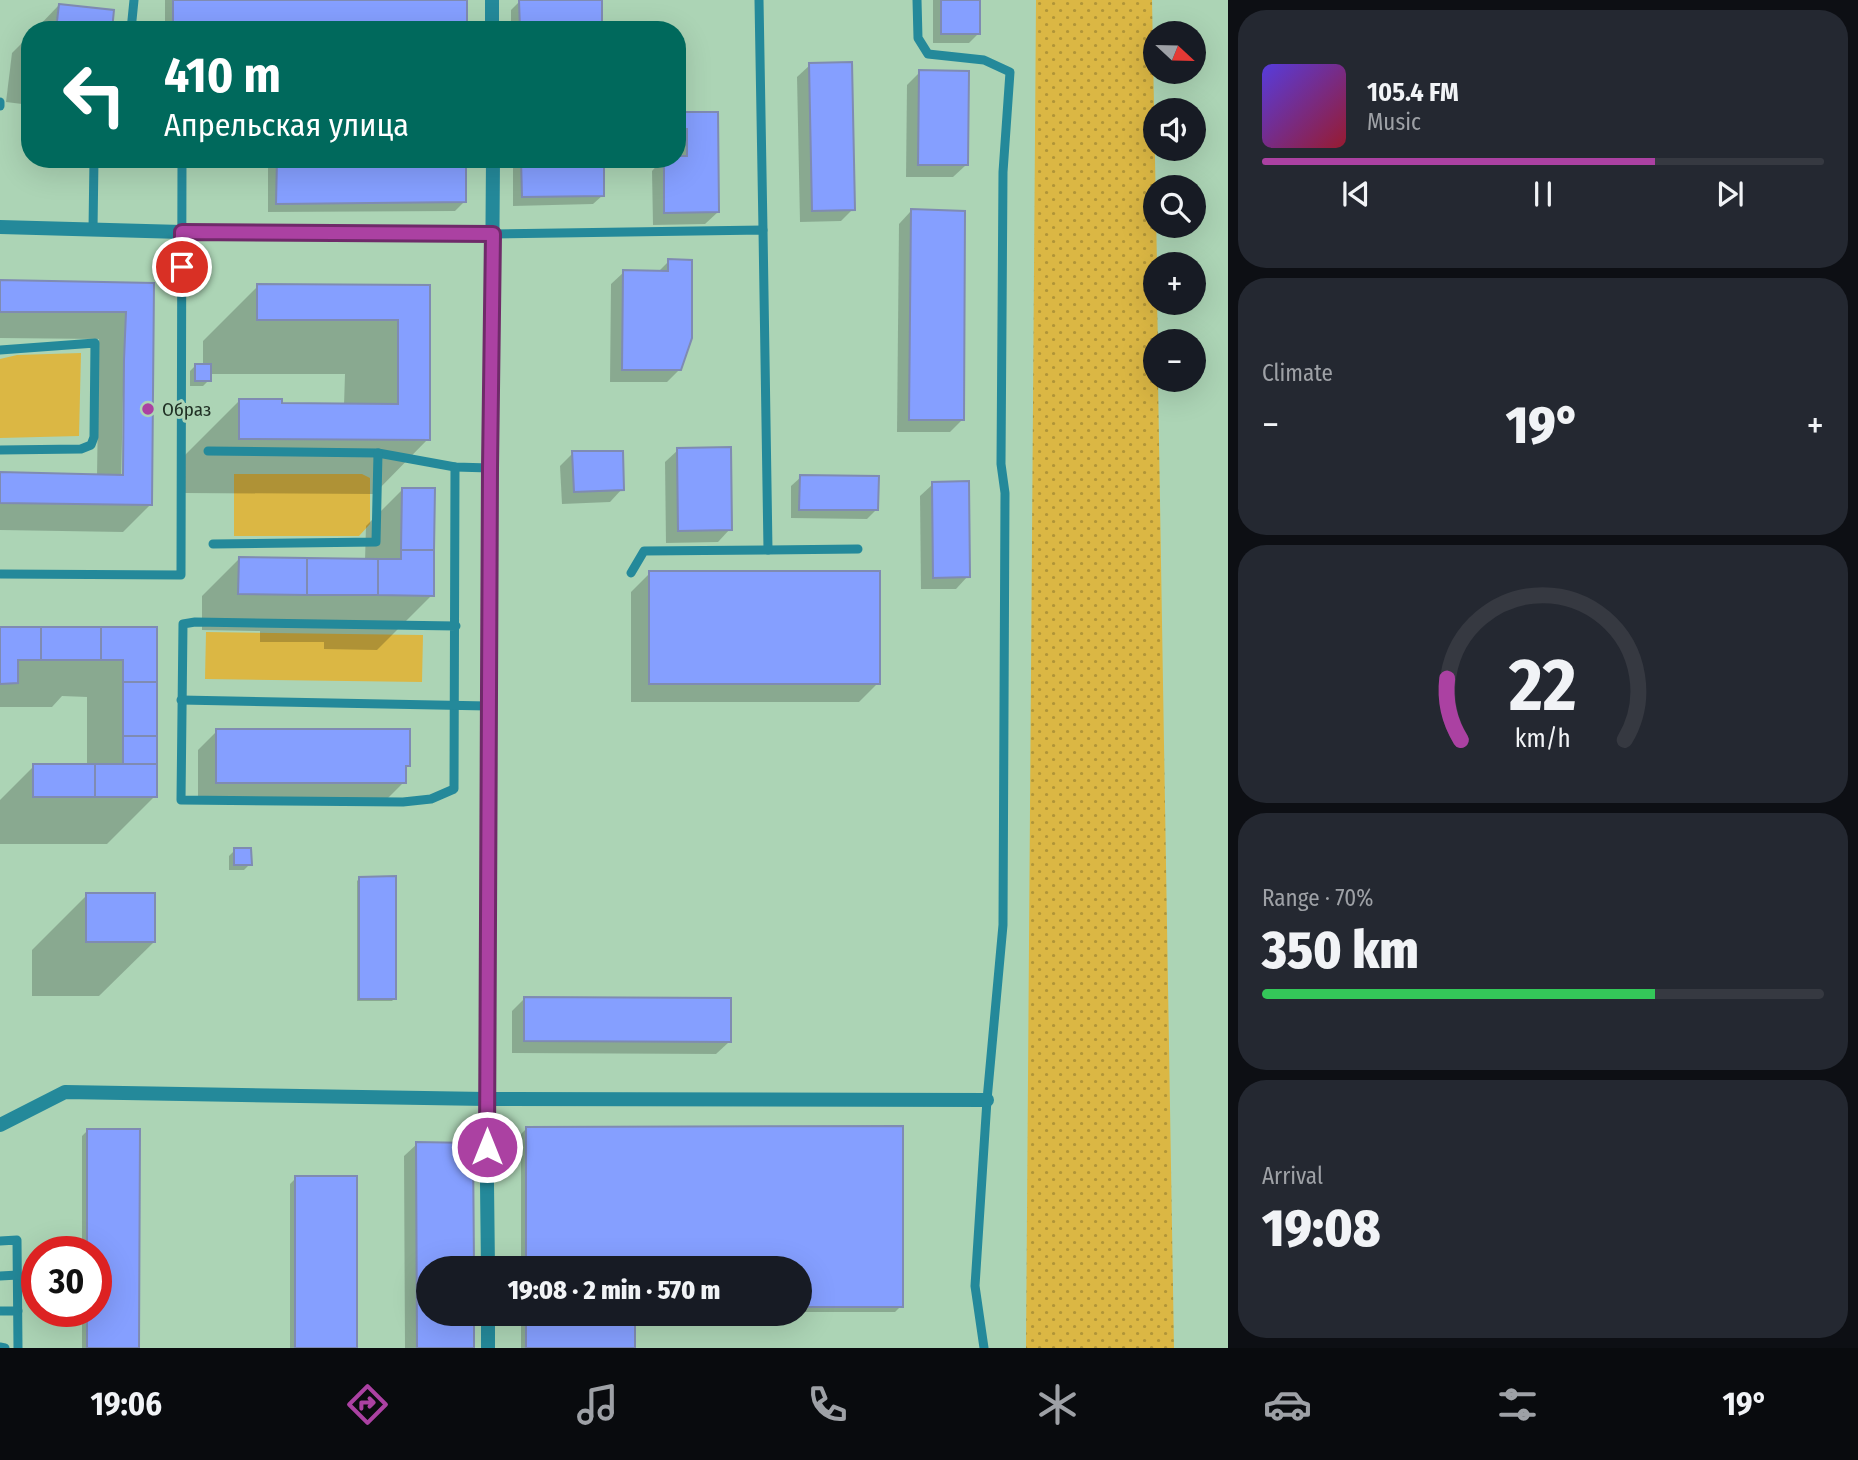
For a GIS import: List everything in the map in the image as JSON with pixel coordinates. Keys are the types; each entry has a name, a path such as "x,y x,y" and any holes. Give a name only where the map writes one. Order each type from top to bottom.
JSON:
{"street":[{"path":"492,0 492,21"},
{"path":"488,1256 486,1098 493,168"},
{"path":"0,227 182,232 493,234"},
{"path":"0,1125 65,1092 486,1098 988,1100"},
{"path":"488,1326 488,1348"}],"lane":[{"path":"132,21 134,0"},
{"path":"760,0 768,550"},
{"path":"917,0 918,38 928,54 984,60 1010,72 1003,172 1003,925 975,1286 984,1348"},
{"path":"93,229 94,168"},
{"path":"0,573 181,575 182,168"},
{"path":"493,234 763,230"},
{"path":"0,350 95,343 94,437 91,445 81,449 0,450"},
{"path":"208,452 378,453 455,467 490,468"},
{"path":"213,544 376,542 378,453"},
{"path":"455,467 456,626 454,789 431,799 404,802 181,800 183,624 456,626"},
{"path":"631,573 644,551 859,549"},
{"path":"181,700 488,706"},
{"path":"0,1241 17,1240 18,1348"},
{"path":"0,1276 18,1275"},
{"path":"0,1311 18,1311"},
{"path":"0,1347 5,1348"}],"shaded area":[{"path":"1036,0 1152,0 1152,21 1143,21 1143,84 1154,84 1154,98 1143,98 1143,161 1155,161 1155,175 1143,175 1143,238 1157,238 1157,252 1143,252 1143,315 1157,315 1158,329 1143,329 1143,392 1158,392 1174,1348 1026,1348"},
{"path":"81,353 79,436 0,438 0,359 17,355"},
{"path":"234,474 362,474 370,478 370,524 359,536 234,536"},
{"path":"206,632 423,635 422,682 205,679"}],"building":[{"path":"173,0 467,0 467,21 173,21"},
{"path":"519,0 602,0 602,21 520,21"},
{"path":"941,0 980,0 980,34 941,34"},
{"path":"59,4 114,10 113,21 57,21"},
{"path":"852,62 855,210 812,211 809,63"},
{"path":"919,70 969,71 968,165 918,165"},
{"path":"686,112 718,112 719,212 664,213 664,168 686,168"},
{"path":"277,168 466,168 466,202 276,204"},
{"path":"521,168 604,168 604,196 522,197"},
{"path":"911,209 965,211 964,420 909,420"},
{"path":"668,259 692,260 692,338 681,370 622,370 623,270 668,271"},
{"path":"0,280 154,283 152,505 0,503 0,472 123,475 126,312 0,312"},
{"path":"257,284 430,285 430,440 239,439 239,399 282,399 282,403 398,404 398,320 257,320"},
{"path":"195,364 211,364 211,381 195,381"},
{"path":"731,447 732,530 678,531 677,448"},
{"path":"572,451 623,451 624,490 574,492"},
{"path":"800,475 879,476 878,510 799,510"},
{"path":"969,481 970,577 933,578 932,482"},
{"path":"402,488 435,488 434,550 401,550"},
{"path":"401,550 434,550 434,596 378,595 378,559 401,559"},
{"path":"239,557 307,558 307,595 238,594"},
{"path":"307,558 378,559 378,595 307,595"},
{"path":"649,571 880,571 880,684 649,684"},
{"path":"0,627 41,627 41,660 18,660 18,683 0,684"},
{"path":"41,627 101,627 101,660 41,660"},
{"path":"101,627 157,627 157,682 123,682 123,660 101,660"},
{"path":"123,682 157,682 157,736 123,736"},
{"path":"216,729 410,729 410,766 406,766 406,783 216,783"},
{"path":"123,736 157,736 157,764 123,764"},
{"path":"33,764 95,764 95,797 33,797"},
{"path":"95,764 157,764 157,797 95,797"},
{"path":"234,848 251,848 252,865 234,865"},
{"path":"396,876 396,999 359,999 359,877"},
{"path":"86,893 155,893 155,942 86,942"},
{"path":"524,997 731,998 731,1042 524,1041"},
{"path":"903,1126 903,1307 812,1307 812,1256 526,1256 526,1127"},
{"path":"87,1129 140,1129 139,1348 87,1348 87,1327 112,1327 112,1236 87,1236"},
{"path":"416,1142 473,1143 474,1256 417,1256"},
{"path":"295,1176 357,1176 357,1348 295,1348"},
{"path":"417,1326 474,1326 474,1348 417,1348"},
{"path":"526,1326 635,1326 635,1348 526,1348"}],"place":[{"name":"Образ","path":"148,409"}],"route":[{"path":"182,267 182,232 493,234 487,1147"}]}
